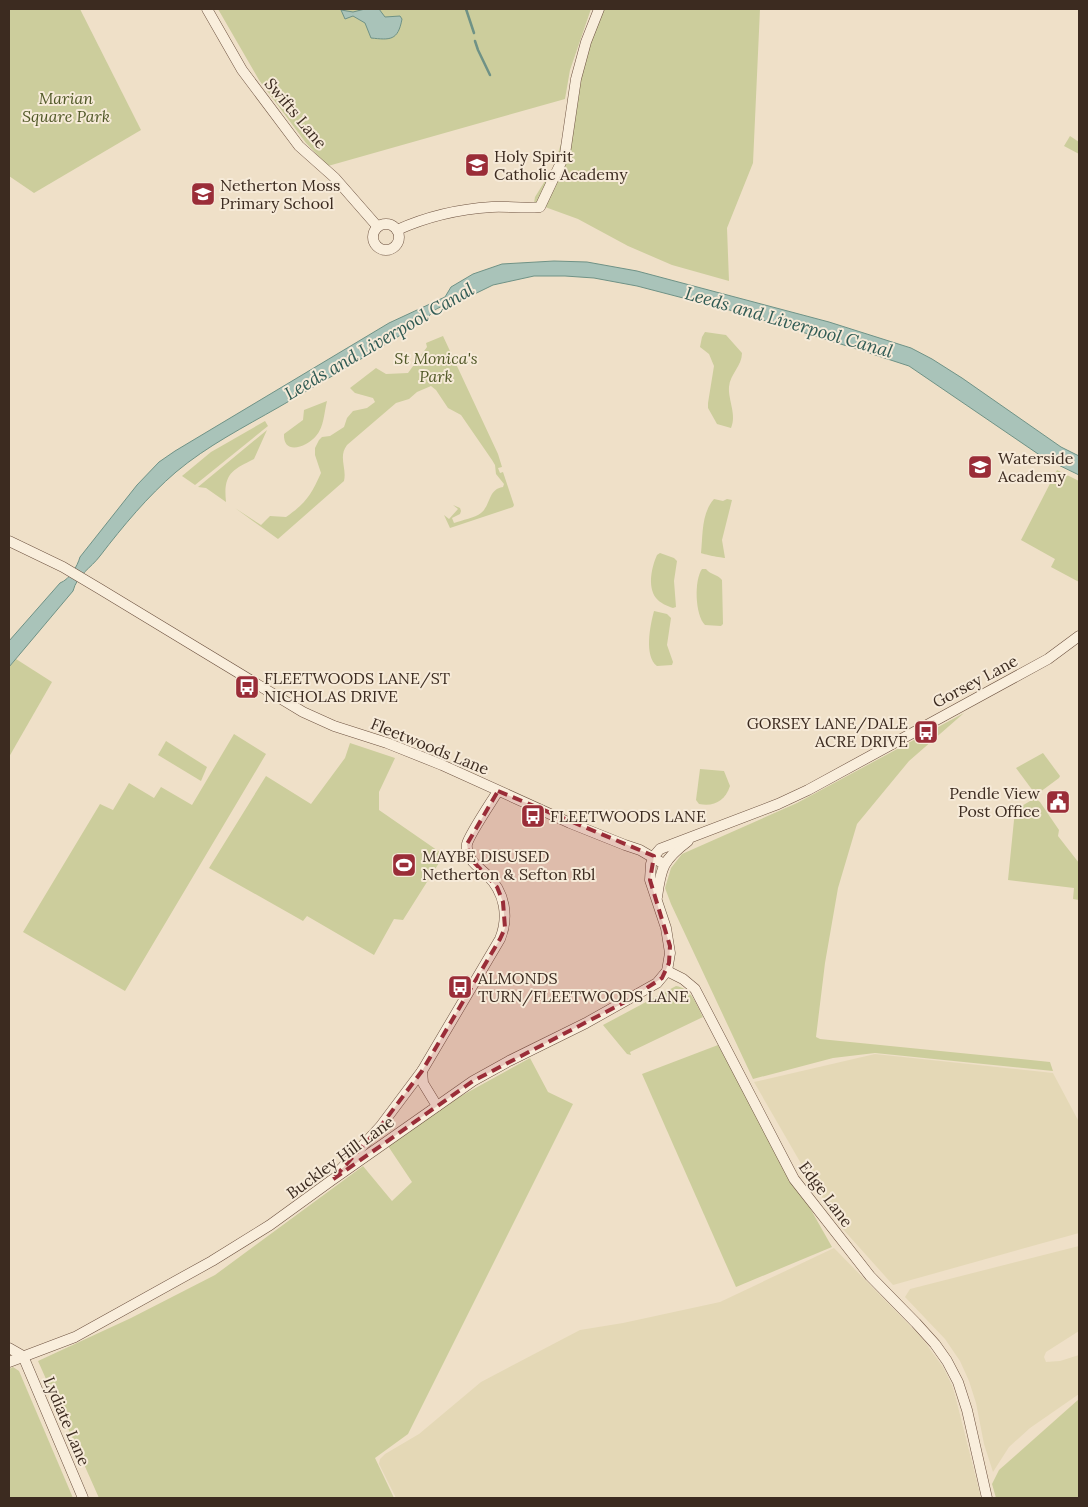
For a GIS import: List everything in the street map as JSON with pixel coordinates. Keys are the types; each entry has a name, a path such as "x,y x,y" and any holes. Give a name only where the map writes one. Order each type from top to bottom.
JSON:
{"street":[{"name":"Swifts Lane","path":"207,9 242,70 299,146 335,178 377,226"},
{"path":"397,230 421,220 463,210 499,207 531,208 540,206 565,154 578,72 586,42 599,9"},
{"path":"388,224 397,230 399,238 396,245 390,249 377,247 373,240 373,233 377,226 388,224"},
{"name":"Fleetwoods Lane","path":"9,541 64,567 296,709 334,726 387,743 433,761 570,823 654,856 664,864"},
{"name":"Gorsey Lane","path":"654,856 660,849 778,804 808,790 1048,659 1079,636"},
{"path":"332,1180 351,1156 380,1127 422,1071 505,928 505,908 497,887 469,857 467,844 498,790"},
{"name":"Gorsey Lane","path":"664,864 693,837"},
{"path":"654,856 650,880 670,946 667,971"},
{"path":"656,902 659,879 664,864"},
{"name":"Buckley Hill Lane","path":"9,1362 75,1337 212,1261 270,1225 488,1072 579,1027 639,994 657,983 667,971"},
{"name":"Edge Lane","path":"667,971 683,979 695,989 794,1179 870,1276 916,1323 947,1361 958,1382 967,1410 988,1498"},
{"path":"422,1071 423,1083 437,1106"},
{"path":"9,1348 23,1356"},
{"name":"Lydiate Lane","path":"23,1356 83,1498"}],"highlighted area":[{"path":"498,791 654,856 650,880 670,946 669,963 662,978 627,1001 473,1081 332,1180 380,1127 422,1071 505,928 503,902 497,887 469,857 467,844"}],"shaded area":[{"path":"875,1054 1053,1073 1079,1122 1079,1233 893,1285 841,1227 803,1167 754,1082"},
{"path":"1079,1246 1079,1331 1046,1352 1044,1357 1046,1362 1060,1361 1079,1355 1079,1394 1030,1428 1009,1447 993,1472 984,1444 976,1403 960,1361 945,1339 905,1297 910,1289"},
{"path":"834,1248 922,1338 943,1367 955,1395 981,1498 396,1498 379,1464 380,1459 385,1454 419,1434 481,1382 580,1330 623,1323 720,1302"}],"green space":[{"name":"Marian Square Park","path":"9,9 80,9 141,130 34,193 9,176"},
{"path":"218,9 591,9 570,70 565,99 328,166 306,143 259,80"},
{"path":"596,9 760,9 753,163 727,228 729,281 672,265 628,246 578,219 534,203 535,197 553,168 565,132"},
{"path":"1070,136 1079,142 1079,154 1064,146"},
{"path":"705,332 726,335 742,353 729,387 733,413 731,428 717,424 708,408 714,366 709,354 700,347"},
{"name":"St Monica's Park","path":"443,336 498,454 502,467 498,468 500,473 503,472 514,505 513,507 450,528 444,515 449,519 458,509 453,505 460,508 461,511 460,514 452,518 454,523 475,516 484,510 492,494 498,488 503,487 504,484 496,474 495,465 492,460 461,415 448,408 436,390 431,386 417,392 409,399 396,403 347,445 343,454 344,481 278,539 235,508 261,525 270,516 286,517 303,503 311,493 321,473 315,455 315,448 319,440 322,437 330,436 344,427 347,418 353,411 367,408 375,402 373,398 355,393 350,388 376,368 386,374 408,373 427,347 426,343"},
{"path":"327,401 322,424 316,436 302,446 291,447 287,445 284,434 303,420 304,410"},
{"path":"265,421 268,426 195,485 182,476 211,452"},
{"path":"267,430 254,459 240,466 228,479 225,493 226,502 206,488 198,487"},
{"path":"1057,470 1079,481 1079,582 1051,567 1055,559 1021,540"},
{"path":"714,499 732,500 722,540 725,558 701,553 705,518"},
{"path":"660,553 677,561 674,581 676,607 673,608 658,600 653,593 651,582 652,570 657,555"},
{"path":"702,569 706,569 722,580 723,624 721,626 705,625 699,614 697,589 699,574"},
{"path":"654,611 667,614 671,618 667,645 673,662 672,665 657,666 650,655 649,640"},
{"path":"16,659 52,682 9,757 9,667"},
{"path":"964,713 909,761 857,824 838,888 825,963 816,1037 820,1039 1050,1062 1053,1071 875,1053 833,1058 753,1079 671,904 665,888 671,868 682,854 797,803"},
{"path":"234,734 266,754 125,991 23,932 100,804 113,810 129,783 154,798 161,787 192,805"},
{"path":"166,741 207,767 201,781 158,755"},
{"path":"350,743 395,758 379,792 379,810 444,855 403,920 394,919 374,955 307,916 303,921 209,868 266,776 311,804 345,758"},
{"path":"1043,753 1060,776 1036,795 1016,768"},
{"path":"700,769 724,771 730,786 725,796 714,804 699,804 696,800"},
{"path":"1035,798 1040,802 1059,830 1058,836 1079,863 1079,900 1073,899 1074,888 1008,880 1015,810"},
{"path":"676,986 681,987 690,994 703,1017 630,1052 631,1055 627,1054 603,1025"},
{"path":"718,1045 832,1247 736,1287 642,1074"},
{"path":"530,1058 548,1092 573,1104 408,1434 375,1458 394,1498 99,1498 38,1361 131,1318 215,1275 363,1166 392,1201 412,1182 388,1146 461,1096"},
{"path":"13,1367 19,1371 73,1498 9,1498 9,1369"},
{"path":"1079,1399 1079,1498 996,1498 992,1484 999,1470"}],"water":[{"path":"365,9 379,9 385,17 400,16 402,19 398,32 388,39 371,38 365,23 353,16 345,19 341,10 353,12"},
{"name":"Leeds and Liverpool Canal","path":"554,261 587,262 637,271 829,322 911,348 962,378 1061,447 1079,456 1079,475 1044,458 909,366 737,312 637,286 594,278 534,276 493,285 450,306 443,306 437,309 428,318 410,330 200,454 166,481 136,512 81,576 73,591 9,667 9,641 60,583 70,576 80,557 137,485 159,462 389,323 445,297 451,287 473,274 502,264"}],"waterway":[{"path":"466,9 474,33"},
{"path":"475,41 490,75"}],"place":[{"name":"Holy Spirit Catholic Academy","path":"477,165"},
{"name":"Netherton Moss Primary School","path":"203,194"},
{"name":"Waterside Academy","path":"980,467"},
{"name":"FLEETWOODS LANE/ST NICHOLAS DRIVE","path":"247,687"},
{"name":"GORSEY LANE/DALE ACRE DRIVE","path":"926,732"},
{"name":"Pendle View Post Office","path":"1058,802"},
{"name":"FLEETWOODS LANE","path":"533,816"},
{"name":"MAYBE DISUSED Netherton & Sefton Rbl","path":"404,865"},
{"name":"ALMONDS TURN/FLEETWOODS LANE","path":"460,987"}]}
